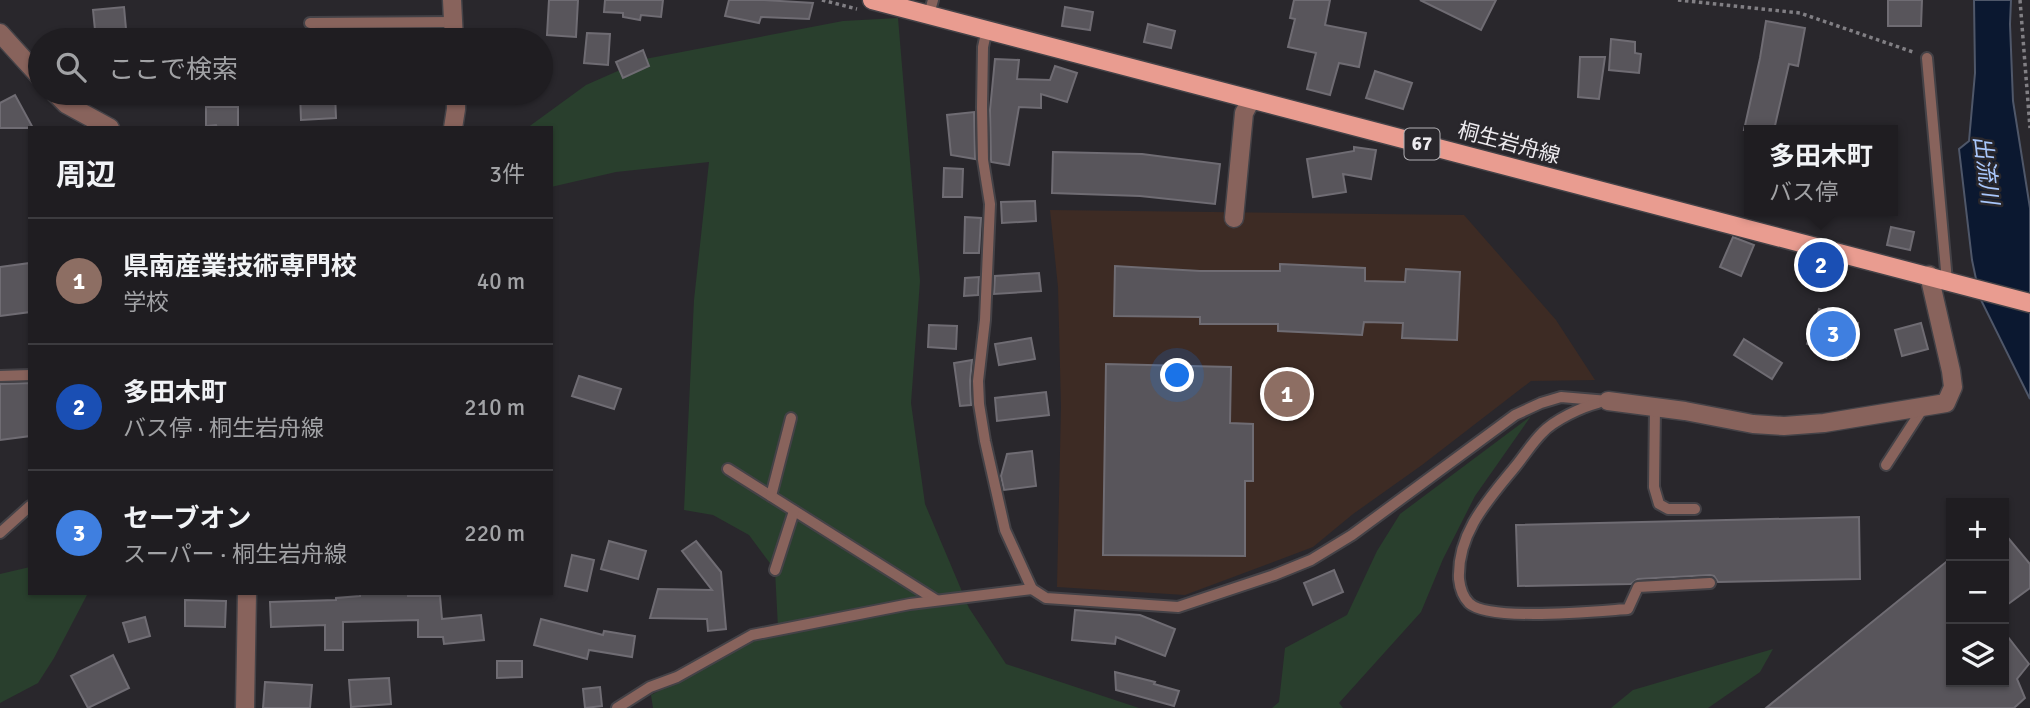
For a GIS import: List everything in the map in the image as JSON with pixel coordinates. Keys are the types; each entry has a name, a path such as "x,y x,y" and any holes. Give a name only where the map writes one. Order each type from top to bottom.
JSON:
{"main road":[{"name":"桐生岩舟線","path":"872,0 931,7 987,29 2030,303"}],"street":[{"path":"452,0 453,28"},
{"path":"0,33 28,64"},
{"path":"1234,218 1244,113 1251,100"},
{"path":"68,105 106,126"},
{"path":"453,126 456,105"},
{"path":"1608,401 1753,424 1784,426 1824,423 1946,403 1953,387 1951,371 1929,275"},
{"path":"245,708 247,595"}],"lane":[{"path":"310,23 453,22"},
{"path":"987,29 983,47 982,107 983,160 990,204 985,320 978,381 979,404 1006,530 1032,589 1045,598 1178,607 1223,592 1311,561 1352,535 1515,415 1562,397 1608,401"},
{"path":"1927,58 1948,281"},
{"path":"0,376 28,375"},
{"path":"1608,401 1585,406 1543,431 1478,513 1465,538 1459,564 1460,589 1470,604 1484,610 1503,613 1574,612 1628,609 1638,587 1710,583"},
{"path":"1655,407 1654,487 1658,504 1668,509 1695,509"},
{"path":"1886,465 1923,408"},
{"path":"771,496 791,418"},
{"path":"727,469 936,600"},
{"path":"0,533 28,508"},
{"path":"775,570 794,511"},
{"path":"617,708 650,687 677,677 752,635 909,604 1032,589"}],"path":[{"path":"1678,0 1800,13 1927,58"},
{"path":"2020,0 2030,128"}],"shaded area":[{"path":"1050,210 1464,215 1556,320 1595,380 1531,381 1313,547 1185,595 1057,587 1061,407 1058,287"}],"green space":[{"path":"898,18 920,281 911,403 925,504 969,608 1006,664 1139,708 653,708 651,695 778,628 775,570 749,535 713,515 684,510 694,300 709,162 616,172 553,187 553,126 530,126 586,85 645,59 843,21"},
{"path":"1531,416 1475,496 1443,559 1421,612 1339,703 1343,708 1272,708 1279,702 1285,648 1347,615 1377,551 1400,514"},
{"path":"28,567 28,595 87,595 38,683 0,703 0,574"},
{"path":"1773,649 1760,672 1708,708 1611,708 1633,690"}],"water":[{"name":"出流川","path":"1974,0 2011,0 2013,101 2030,208 2030,399 1980,298 1972,260 1959,149 1969,141 1975,73"}],"building":[{"path":"549,0 578,0 576,37 553,35 553,28 547,28"},
{"path":"605,0 663,0 661,17 641,15 640,20 623,17 623,13 604,12"},
{"path":"729,0 813,3 809,19 761,17 759,23 725,16"},
{"path":"1294,0 1330,0 1325,25 1366,33 1359,67 1339,63 1330,95 1307,89 1316,53 1288,47 1295,19 1290,18"},
{"path":"1420,0 1496,0 1481,30"},
{"path":"1888,0 1922,0 1921,26 1888,26"},
{"path":"124,7 126,28 95,28 93,10"},
{"path":"1065,7 1093,12 1090,30 1062,26"},
{"path":"1766,21 1805,28 1798,66 1789,64 1775,125 1745,125"},
{"path":"1148,24 1175,31 1171,48 1144,42"},
{"path":"587,33 610,34 608,65 584,63"},
{"path":"1611,39 1635,42 1635,53 1641,54 1639,73 1609,70"},
{"path":"643,50 649,66 623,78 616,62"},
{"path":"1580,57 1605,57 1599,99 1578,97"},
{"path":"995,59 1019,60 1017,79 1050,80 1055,66 1077,73 1067,102 1041,94 1041,108 1019,107 1009,165 991,162 990,110"},
{"path":"1375,71 1412,83 1403,109 1366,98"},
{"path":"15,95 32,126 0,128 0,103"},
{"path":"300,105 335,105 336,118 301,120"},
{"path":"206,107 238,107 238,126 206,126"},
{"path":"974,112 975,159 951,155 947,115"},
{"path":"1354,147 1376,150 1371,179 1343,174 1346,192 1313,197 1307,159 1354,151"},
{"path":"1053,152 1142,154 1220,164 1215,204 1140,196 1052,193"},
{"path":"944,168 963,169 962,197 943,197"},
{"path":"1035,201 1036,221 1002,223 1001,202"},
{"path":"965,217 981,218 979,253 964,253"},
{"path":"1891,227 1914,232 1910,250 1887,245"},
{"path":"1733,237 1754,245 1741,276 1720,267"},
{"path":"28,263 28,312 0,316 0,267"},
{"path":"1280,264 1365,268 1365,281 1405,282 1406,269 1460,272 1457,340 1402,338 1403,323 1364,322 1362,335 1278,331 1278,324 1200,324 1200,317 1114,316 1115,266 1200,271 1280,271"},
{"path":"1039,273 1041,291 994,294 995,276"},
{"path":"979,277 978,295 964,296 965,278"},
{"path":"1819,309 1858,323 1846,358 1807,344"},
{"path":"1921,323 1928,349 1902,356 1895,330"},
{"path":"929,325 957,326 956,349 928,347"},
{"path":"1031,338 1035,359 999,365 995,344"},
{"path":"1744,339 1782,363 1772,379 1734,355"},
{"path":"972,360 971,405 960,406 954,363"},
{"path":"1106,364 1231,367 1230,423 1253,424 1253,481 1245,481 1245,556 1103,555"},
{"path":"579,376 621,389 614,409 572,396"},
{"path":"28,383 28,436 0,440 0,384"},
{"path":"1046,392 1049,415 997,421 995,398"},
{"path":"1032,451 1036,486 1004,490 1001,476 1007,454"},
{"path":"1859,517 1860,579 1718,582 1710,575 1638,579 1631,584 1518,586 1516,525"},
{"path":"2009,539 2030,564 2030,588 2009,603"},
{"path":"609,541 646,551 638,579 601,569"},
{"path":"696,541 721,572 726,629 708,631 707,619 650,618 658,589 712,590 682,551"},
{"path":"572,555 594,560 587,591 565,586"},
{"path":"1946,562 1946,687 2009,687 2009,638 2029,664 2017,679 2025,698 2014,708 1766,708"},
{"path":"1334,570 1343,592 1313,605 1304,583"},
{"path":"360,596 440,596 442,619 481,615 484,640 444,644 443,637 418,637 418,620 343,622 343,650 325,650 325,625 271,627 270,602 336,600"},
{"path":"185,600 226,601 225,627 185,626"},
{"path":"1075,610 1140,615 1175,629 1165,656 1116,637 1115,644 1072,640"},
{"path":"145,617 150,636 129,642 123,623"},
{"path":"541,619 603,635 604,631 635,636 632,657 589,650 587,659 534,645"},
{"path":"113,655 129,688 88,708 71,676"},
{"path":"497,661 522,661 522,677 497,678"},
{"path":"1115,672 1179,691 1174,706 1116,690"},
{"path":"389,678 391,704 351,707 349,680"},
{"path":"265,682 312,685 310,708 263,708"},
{"path":"600,687 602,706 585,708 583,689"}],"place":[{"name":"多田木町","path":"1821,265"},
{"name":"セーブオン","path":"1833,334"},
{"name":"県南産業技術専門校","path":"1287,394"}]}
